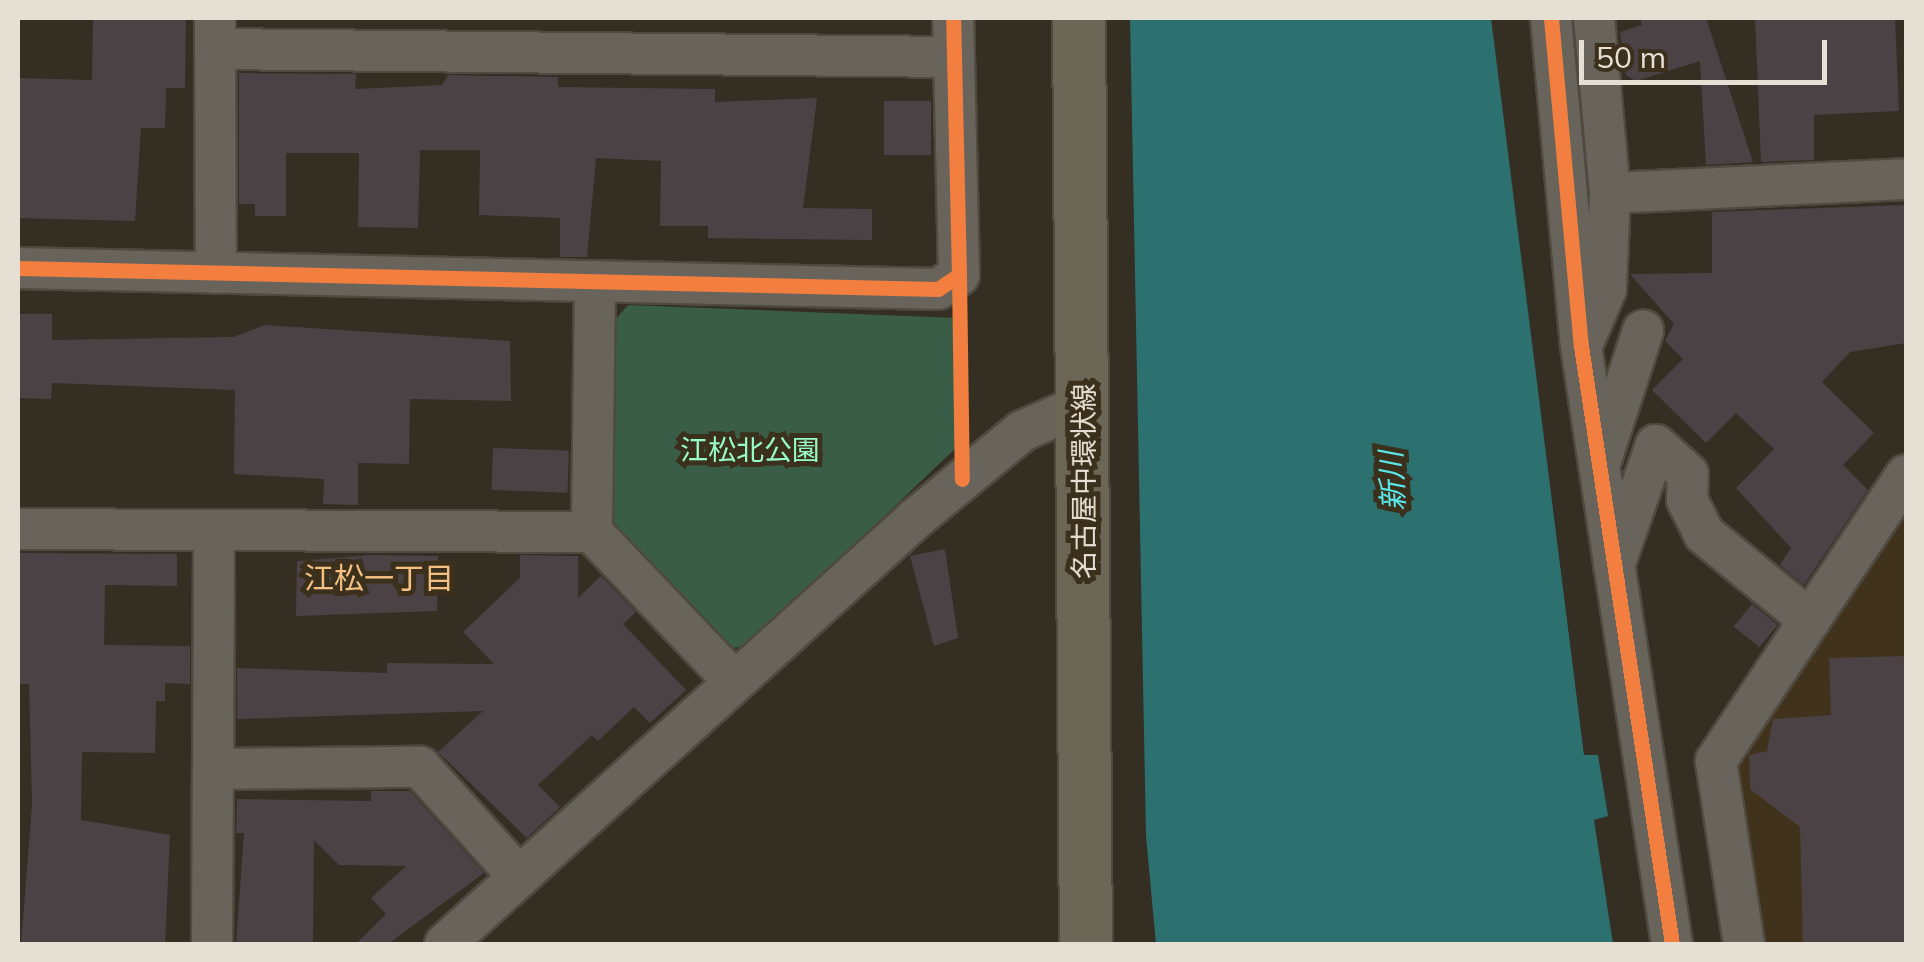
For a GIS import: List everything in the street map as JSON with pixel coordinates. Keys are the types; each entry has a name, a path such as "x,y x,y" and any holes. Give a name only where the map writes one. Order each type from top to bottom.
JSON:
{"main road":[{"name":"名古屋中環状線","path":"1079,18 1086,944"}],"street":[{"path":"1550,18 1581,346 1612,570 1672,944"},
{"path":"1581,346 1606,289 1610,193 1594,18"},
{"path":"18,268 216,273 938,289 959,275 954,37 215,33 216,273"},
{"path":"1610,193 1906,178"},
{"path":"595,281 592,532 734,681"},
{"path":"1598,470 1643,332"},
{"path":"445,944 734,681 1022,431 1084,404"},
{"path":"1612,570 1656,445 1688,474 1688,500 1704,534 1810,620"},
{"path":"1744,944 1716,761 1906,475"},
{"path":"18,529 592,532"},
{"path":"212,944 214,530"},
{"path":"213,769 420,768 518,876"}],"shaded area":[{"path":"1906,505 1906,944 1754,944 1727,764"}],"green space":[{"name":"江松北公園","path":"628,305 957,318 959,445 747,647 719,648 609,524 614,321"}],"water":[{"name":"新川","path":"1130,18 1491,18 1584,755 1598,755 1608,816 1594,820 1613,944 1156,944 1146,836"}],"building":[{"path":"93,18 186,18 185,88 166,88 165,128 141,128 135,221 18,218 18,78 92,80"},
{"path":"1640,18 1706,18 1753,162 1706,165 1700,61 1636,81 1626,75 1620,32 1642,25"},
{"path":"1755,18 1895,18 1899,111 1814,115 1814,160 1761,162"},
{"path":"239,73 356,74 355,89 442,85 448,75 558,77 558,87 715,89 715,102 817,98 803,208 872,209 872,240 708,238 708,226 660,226 661,161 596,158 587,257 560,257 560,218 479,215 480,150 420,150 418,228 358,227 359,153 286,153 286,216 255,216 255,204 239,204"},
{"path":"884,101 931,101 931,155 884,155"},
{"path":"1906,205 1906,343 1850,352 1822,382 1874,433 1843,465 1868,490 1804,585 1780,565 1791,548 1736,488 1774,449 1736,413 1706,443 1652,390 1683,359 1665,341 1674,324 1630,274 1712,273 1712,212"},
{"path":"19,314 52,314 52,340 233,337 265,325 510,341 511,401 410,399 409,464 358,463 358,505 323,504 324,479 234,474 235,390 52,383 51,399 18,398"},
{"path":"493,448 569,451 567,493 492,490"},
{"path":"945,549 958,638 934,646 910,556"},
{"path":"18,553 177,554 177,586 105,585 104,645 190,646 190,684 165,683 165,701 156,701 155,753 82,752 81,820 170,835 165,944 21,944 32,805 29,684 18,684"},
{"path":"370,555 438,556 437,611 296,616 297,561"},
{"path":"520,555 578,556 578,598 601,576 636,612 623,624 686,690 650,723 634,707 598,741 592,735 538,785 560,807 527,838 438,752 483,711 237,719 237,668 387,673 387,663 494,664 463,632 520,578"},
{"path":"1752,604 1778,625 1759,647 1734,627"},
{"path":"1906,656 1906,944 1803,944 1800,827 1750,789 1749,755 1767,751 1773,719 1831,715 1829,658"},
{"path":"371,791 410,791 484,873 388,944 356,944 386,914 371,898 406,866 339,865 314,840 313,944 236,944 244,833 236,833 237,799 371,801"}],"cycle path":[{"path":"18,268 938,289 959,275 953,18"},
{"path":"1551,18 1581,346 1672,944"},
{"path":"959,275 962,479"}],"district":[{"name":"江松一丁目","path":"379,578"}]}
